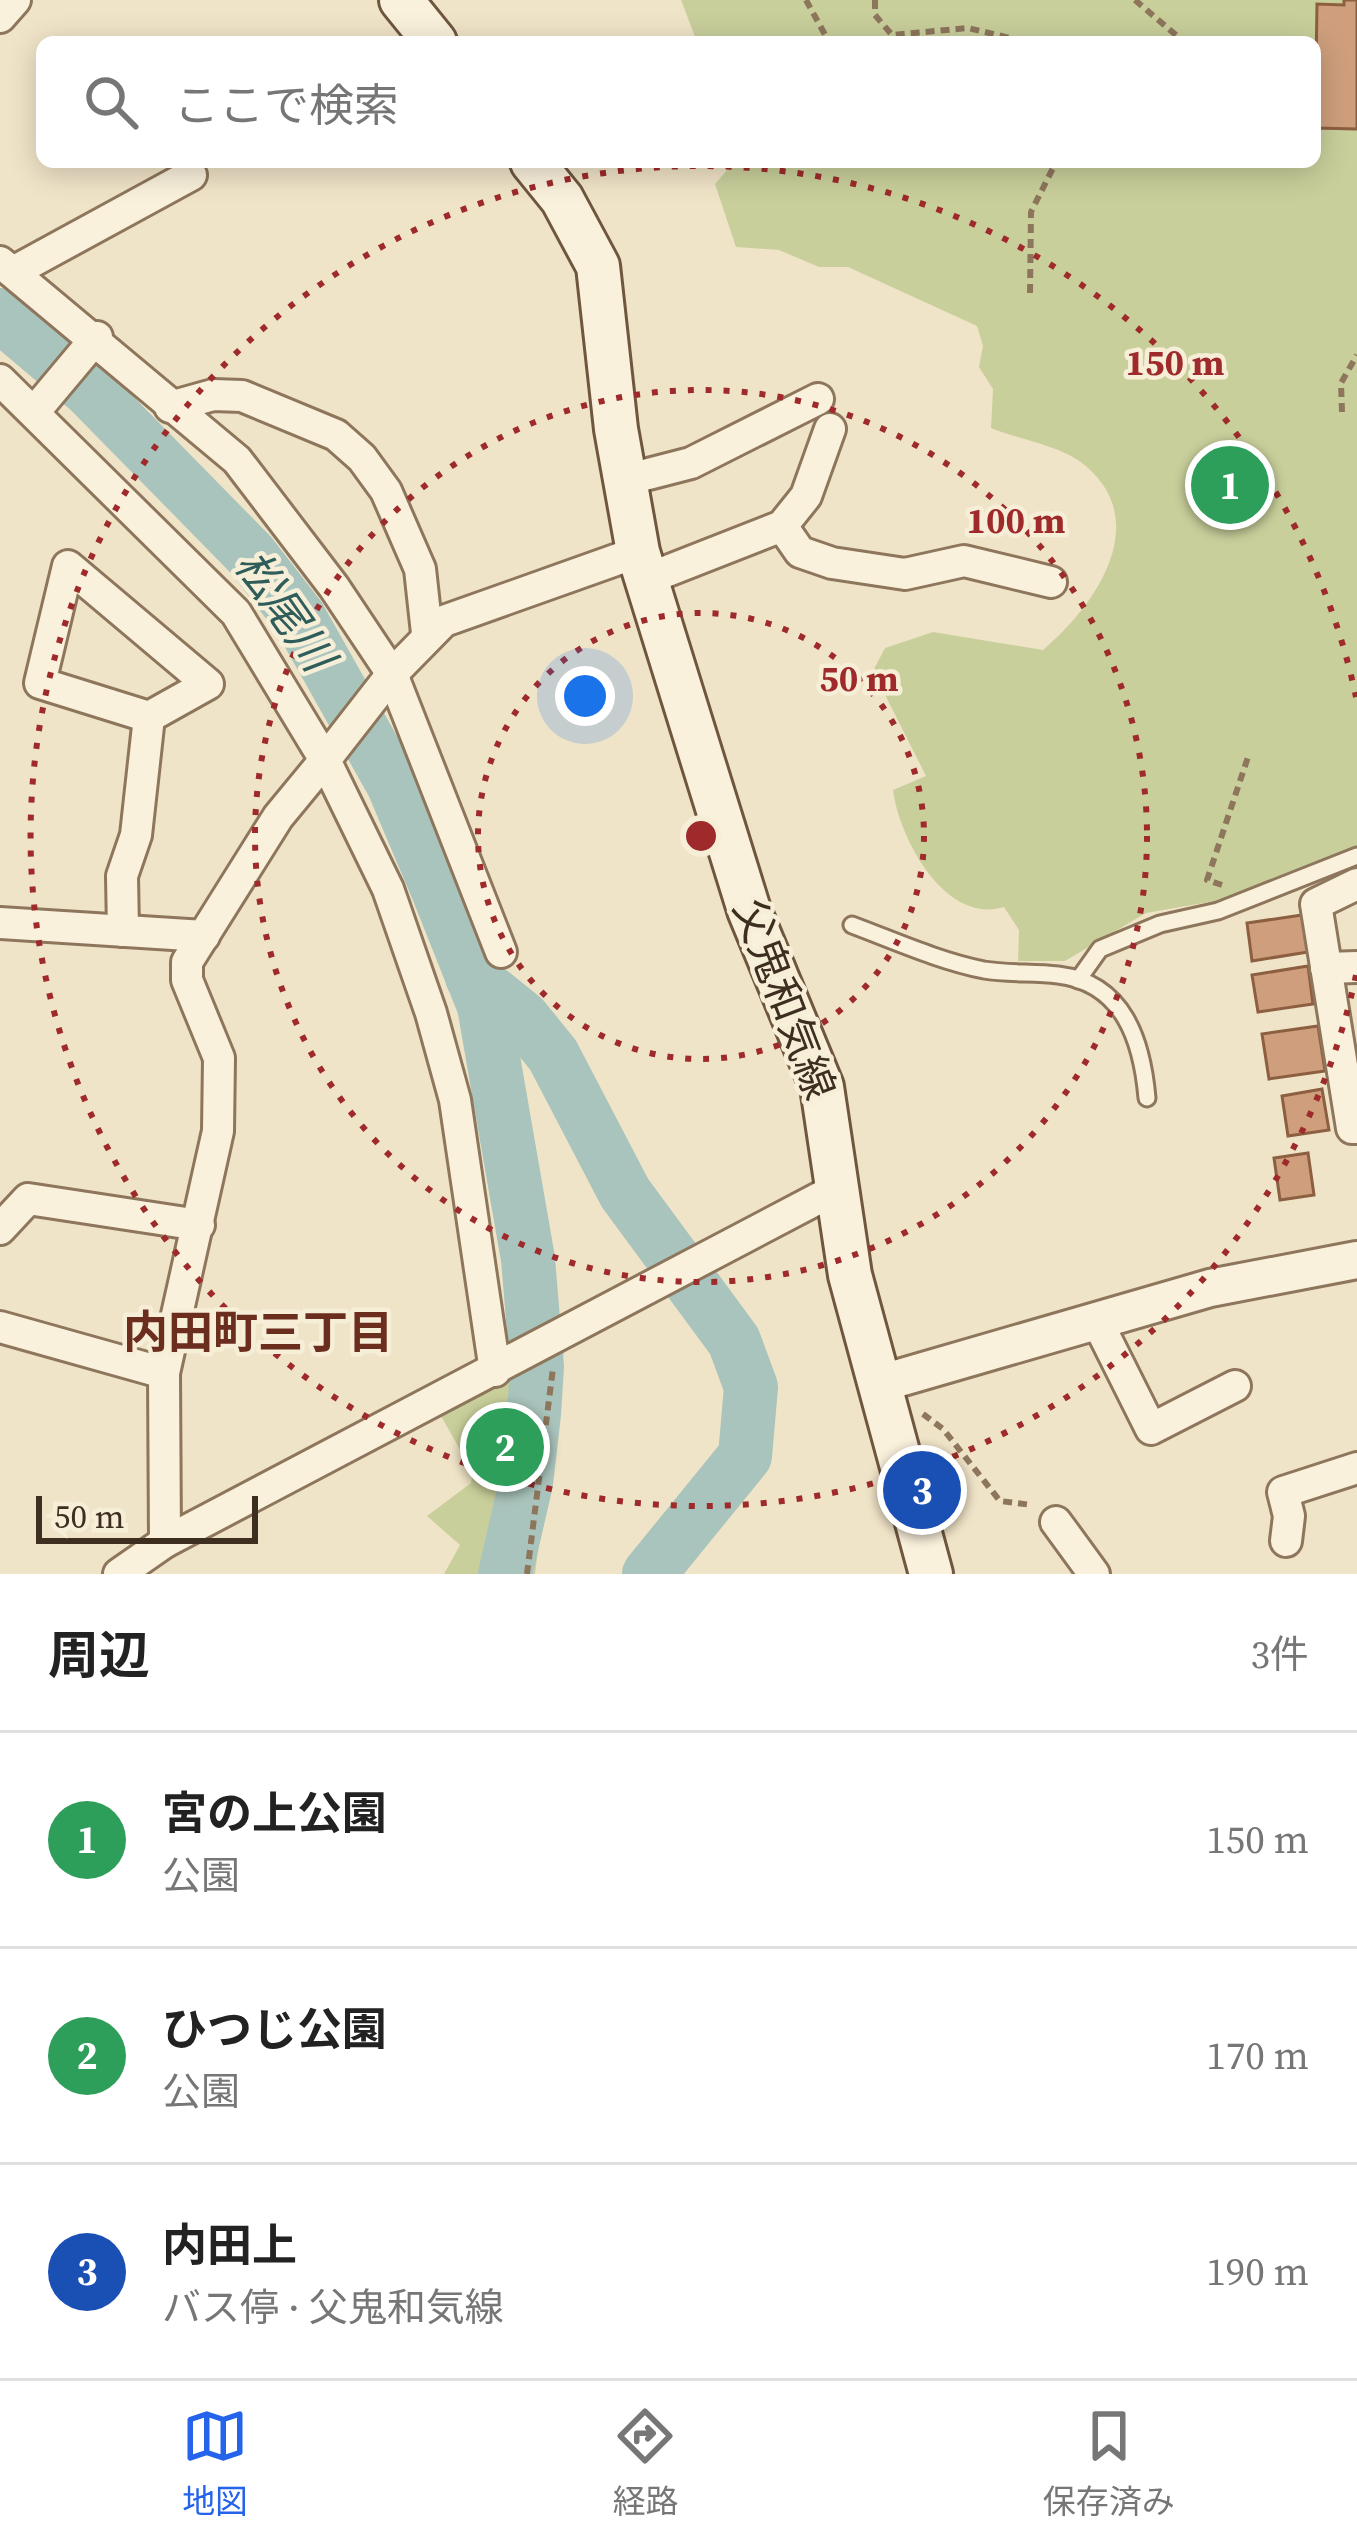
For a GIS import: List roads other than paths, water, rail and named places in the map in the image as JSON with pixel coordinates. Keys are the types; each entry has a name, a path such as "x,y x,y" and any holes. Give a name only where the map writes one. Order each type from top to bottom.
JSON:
{"main road":[{"path":"401,0 430,36"},
{"name":"父鬼和気線","path":"537,168 562,199 598,266 625,480 643,566 749,910 822,1087 850,1275 931,1574"}],"street":[{"path":"0,17 14,0"},
{"path":"191,175 7,267 251,476 387,679 501,952"},
{"path":"39,407 95,340"},
{"path":"0,380 39,407 236,614 331,752 388,889 431,1013 455,1100 502,1367"},
{"path":"170,407 213,394 242,396 336,435 362,458 386,491 420,569 427,633"},
{"path":"625,480 691,463 818,399"},
{"path":"165,1542 164,1373 218,1132 219,1058 187,980 188,962 203,936 278,818 427,633 444,621 782,526 806,496 830,429"},
{"path":"782,526 800,552 832,563 905,574 964,561 1051,582"},
{"path":"68,566 208,684 148,717 40,683 68,566"},
{"path":"123,931 122,876 136,835 148,717"},
{"path":"1357,884 1316,904 1342,968 1352,1128 1357,1128"},
{"path":"0,922 203,936"},
{"path":"119,1574 165,1542 561,1341 710,1255 789,1219 816,1195 840,1187"},
{"path":"0,1229 28,1199 199,1225"},
{"path":"882,1383 1210,1288 1357,1260"},
{"path":"1096,1319 1138,1436 1235,1386"},
{"path":"0,1327 164,1373"},
{"path":"1286,1541 1289,1516 1283,1492 1357,1468"},
{"path":"1056,1522 1094,1574"}],"lane":[{"path":"1078,980 1100,949 1160,924 1218,911 1357,856"},
{"path":"852,925 949,961 1078,980 1101,988 1123,1010 1144,1065 1147,1098"}],"waterway":[{"name":"松尾川","path":"0,315 89,390 251,555 299,617 393,784 437,888 484,1006 528,1259 537,1367 534,1414 526,1483 505,1574"},
{"name":"松尾川","path":"472,977 523,1018 553,1055 625,1193 734,1341 751,1387 745,1456 649,1574"}],"place":[{"name":"宮の上公園","path":"1230,485"},
{"name":"ひつじ公園","path":"505,1447"},
{"name":"内田上","path":"922,1490"}],"district":[{"name":"内田町三丁目","path":"258,1332"}]}
